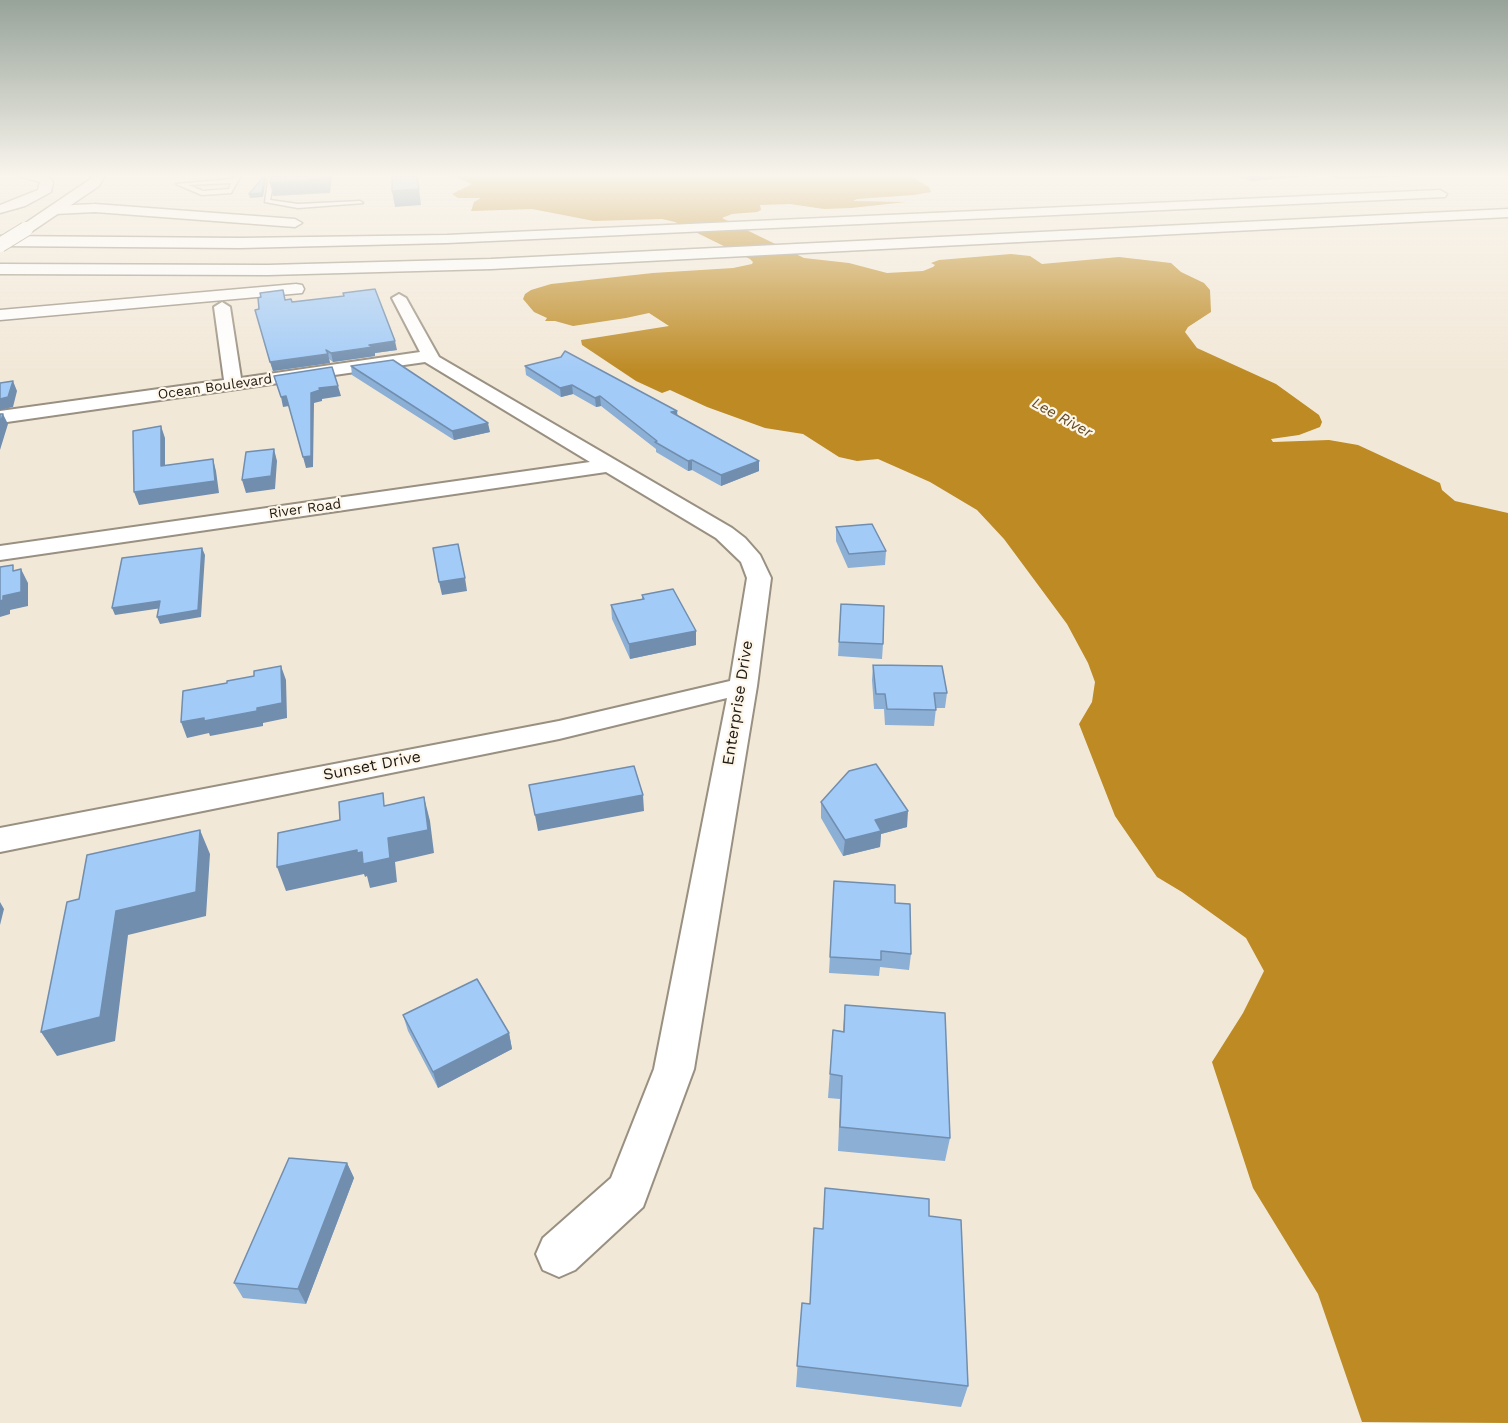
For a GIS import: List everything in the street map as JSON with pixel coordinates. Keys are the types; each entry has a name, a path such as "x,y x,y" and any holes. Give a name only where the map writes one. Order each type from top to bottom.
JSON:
{"main road":[{"path":"0,243 388,240"},
{"path":"0,269 323,269 974,240"},
{"path":"339,285 715,253"},
{"path":"0,315 316,287"}],"street":[{"name":"Enterprise Drive","path":"399,298 432,360 723,533 737,543 752,560 759,578 674,1069 627,1192 560,1254"},
{"path":"222,307 233,384"},
{"name":"Ocean Boulevard","path":"0,417 430,356"},
{"name":"River Road","path":"0,553 610,465"},
{"name":"Sunset Drive","path":"0,840 559,730 742,686"}],"water":[{"name":"Lee River","path":"712,240 768,240 804,258 849,263 887,273 923,271 933,267 935,265 931,263 939,260 1011,254 1030,256 1042,264 1119,257 1171,263 1181,272 1204,283 1210,290 1211,312 1188,327 1185,332 1197,348 1276,384 1319,415 1322,422 1320,427 1299,435 1271,439 1273,442 1329,440 1358,445 1440,483 1442,490 1455,501 1508,513 1508,1423 1362,1422 1318,1294 1253,1188 1212,1062 1243,1013 1264,971 1246,938 1157,877 1115,816 1079,724 1092,702 1095,682 1088,663 1067,624 1004,539 977,510 930,482 878,459 857,461 839,457 803,434 765,428 707,407 670,390 662,393 636,381 582,345 581,340 669,326 649,313 573,326 545,321 547,318 534,312 523,299 525,294 531,290 551,284 653,273 733,268 752,264 750,259"}],"building":[{"path":"375,289 395,341 369,345 373,347 331,353 326,350 328,354 270,362 255,310 259,309 260,293 283,290 285,300 291,299 292,302 344,296 343,293"},
{"path":"565,351 677,411 671,412 759,461 721,475 692,460 688,461 655,442 657,441 600,396 595,398 572,385 560,388 525,366 561,357"},
{"path":"393,360 488,423 452,431 351,366"},
{"path":"332,367 338,386 319,388 320,390 311,393 311,456 303,457 286,396 281,397 274,376"},
{"path":"13,381 8,397 0,399 0,383"},
{"path":"161,426 161,466 213,459 215,481 134,492 133,431"},
{"path":"274,449 271,476 242,480 246,452"},
{"path":"872,524 886,551 849,554 836,527"},
{"path":"458,544 465,578 439,582 433,548"},
{"path":"202,548 198,610 157,617 160,601 112,608 122,558"},
{"path":"13,565 13,571 21,569 21,592 3,596 3,600 0,601 0,567"},
{"path":"673,589 696,631 629,644 611,605 644,599 642,595"},
{"path":"841,604 884,606 883,644 839,642"},
{"path":"873,665 942,666 947,693 934,693 936,710 887,709 885,694 876,694"},
{"path":"281,666 282,703 257,708 257,711 204,721 204,718 181,722 183,691 227,683 227,681 254,676 254,671"},
{"path":"876,764 908,811 875,820 881,831 845,840 821,802 849,771"},
{"path":"634,766 643,795 535,815 529,785"},
{"path":"383,793 384,806 424,797 428,830 388,838 390,858 363,864 362,852 357,853 357,850 277,867 278,833 340,820 339,802"},
{"path":"200,830 196,892 116,911 100,1017 41,1032 67,902 79,899 87,855"},
{"path":"834,881 895,885 895,903 910,904 911,954 881,951 881,960 830,957"},
{"path":"477,979 509,1033 433,1072 403,1015"},
{"path":"845,1005 945,1013 950,1138 840,1127 842,1076 830,1074 833,1030 844,1032"},
{"path":"289,1158 347,1163 298,1289 234,1283"},
{"path":"825,1188 929,1199 929,1216 961,1220 968,1386 797,1366 802,1303 810,1304 814,1228 823,1229"}]}
